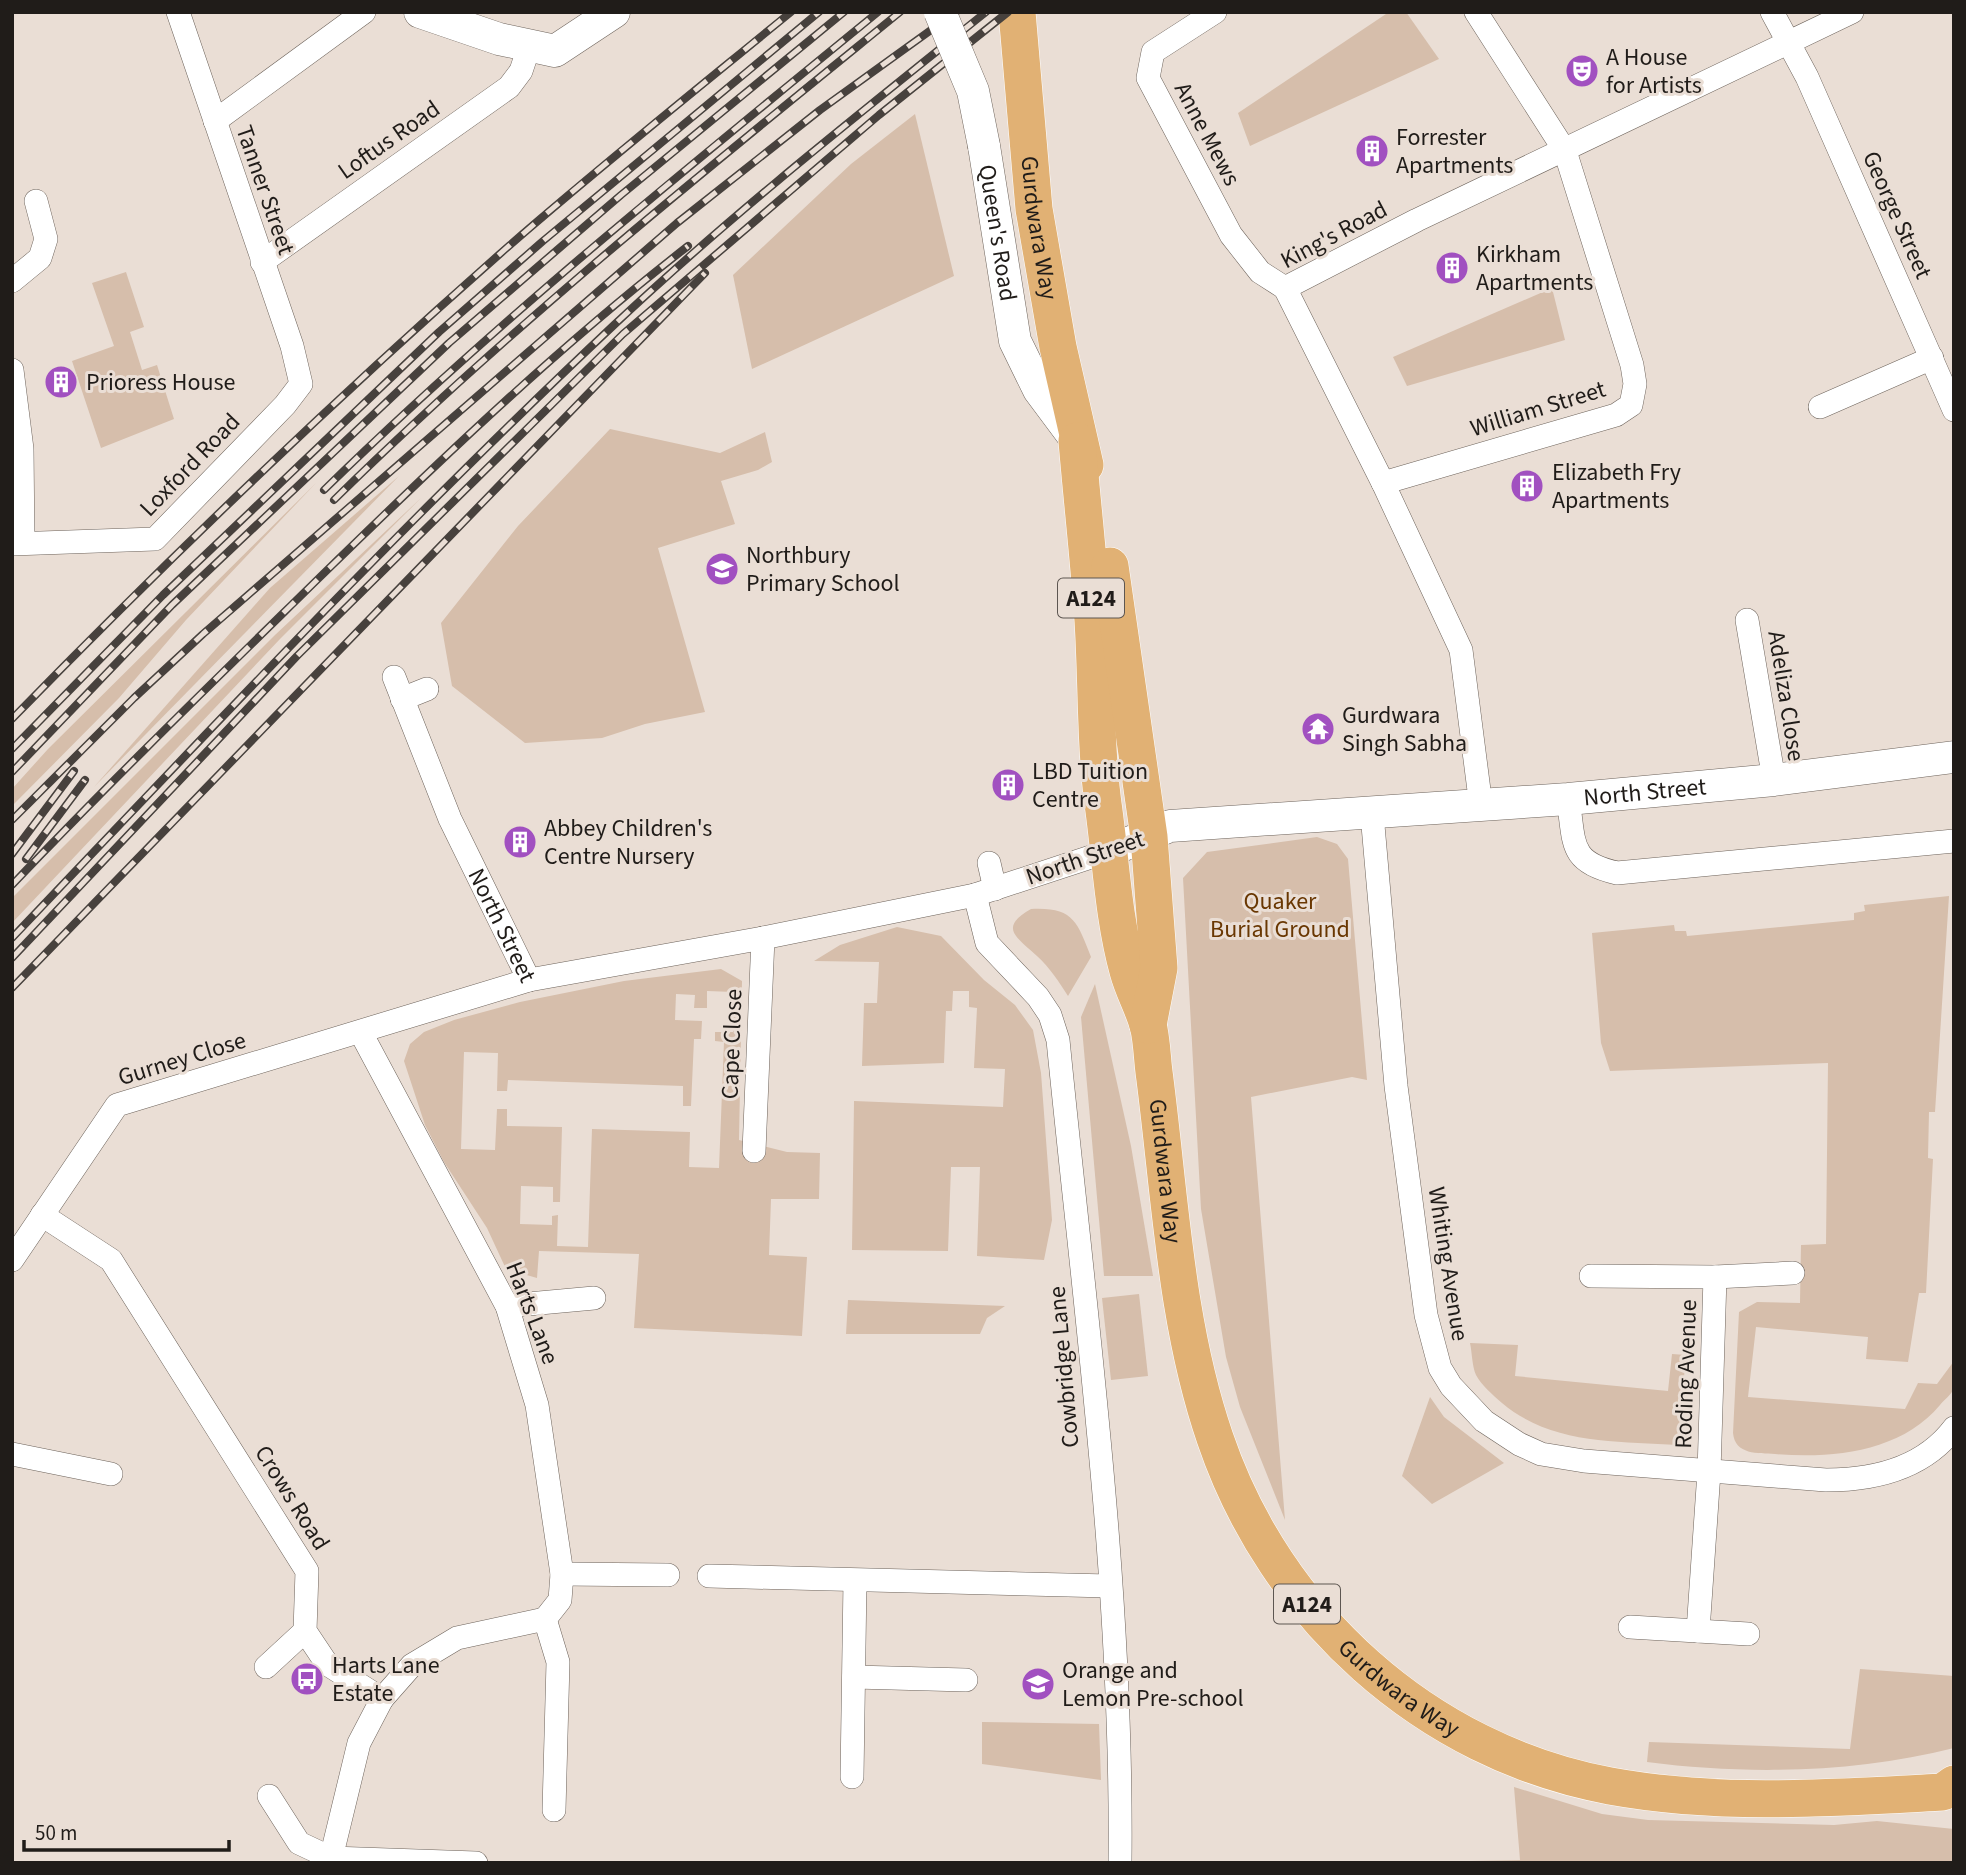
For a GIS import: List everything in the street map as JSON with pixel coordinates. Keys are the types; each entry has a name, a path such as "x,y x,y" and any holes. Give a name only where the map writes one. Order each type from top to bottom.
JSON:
{"main road":[{"name":"Gurdwara Way","path":"1017,12 1034,209 1077,441 1093,620 1100,771 1109,851 1128,970 1148,1026 1186,1319 1199,1381 1214,1438 1254,1527 1283,1574 1332,1635 1386,1684 1432,1717 1489,1748 1542,1769 1606,1786 1678,1795 1750,1799 1950,1792"},
{"name":"Gurdwara Way","path":"1077,441 1104,526 1138,745 1149,837 1159,968 1148,1026"}],"street":[{"name":"Tanner Street","path":"178,12 292,346 301,384"},
{"path":"215,121 364,12"},
{"path":"421,12 529,47 555,51 614,12"},
{"name":"Queen's Road","path":"940,12 973,91 1015,341 1039,390 1077,441"},
{"name":"Anne Mews","path":"1214,12 1153,52 1148,78 1231,235 1260,272 1285,288"},
{"path":"1476,12 1565,151"},
{"name":"George Street","path":"1772,12 1807,77 1954,410"},
{"name":"King's Road","path":"1382,483 1285,288 1417,220 1852,12"},
{"name":"Loftus Road","path":"262,262 509,87 520,74 529,47"},
{"name":"William Street","path":"1382,483 1616,415 1631,405 1635,384 1632,365 1565,151"},
{"path":"12,281 40,258 46,240 36,201"},
{"path":"1820,407 1932,358"},
{"path":"12,370 22,449 18,543"},
{"name":"Loxford Road","path":"18,543 155,539 285,405 301,384"},
{"path":"1382,483 1461,650 1480,806"},
{"name":"Adeliza Close","path":"1747,620 1774,780"},
{"name":"North Street","path":"394,677 450,819 529,980 763,938 985,892 1149,837 1170,826 1568,799 1774,780 1954,757"},
{"path":"402,699 427,689"},
{"path":"1568,799 1576,849 1591,867 1618,873 1954,841"},
{"name":"Whiting Avenue","path":"1372,814 1398,1100 1426,1315 1440,1368 1466,1405 1519,1444 1541,1454 1584,1461 1709,1472 1861,1480 1900,1469 1927,1453 1954,1428"},
{"name":"Cowbridge Lane","path":"989,863 985,892 987,943 1038,997 1050,1016 1058,1040 1088,1329 1109,1586 1121,1787 1120,1863"},
{"name":"Cape Close","path":"754,1151 763,938"},
{"path":"361,1033 529,980"},
{"name":"Gurney Close","path":"12,1261 117,1105 361,1033"},
{"name":"Harts Lane","path":"361,1033 507,1306 537,1405 562,1574 560,1600 545,1619"},
{"name":"Crows Road","path":"42,1215 111,1260 118,1271 307,1571 305,1631"},
{"name":"Roding Avenue","path":"1591,1276 1714,1277 1793,1273"},
{"name":"Roding Avenue","path":"1698,1631 1709,1472 1714,1277"},
{"path":"507,1306 594,1298"},
{"path":"12,1454 111,1474"},
{"path":"562,1574 668,1575"},
{"path":"709,1576 1109,1586"},
{"path":"852,1777 855,1581"},
{"path":"331,1858 359,1744 382,1699 412,1665 457,1638 545,1619 558,1662 555,1810"},
{"path":"1630,1627 1748,1634"},
{"path":"266,1667 305,1631 327,1664 382,1699"},
{"path":"854,1677 966,1680"},
{"path":"270,1796 299,1843 331,1858 476,1863"}],"green space":[{"path":"1389,12 1406,12 1439,59 1250,146 1238,113"},
{"path":"915,114 954,276 752,369 733,275 851,164"},
{"path":"126,272 144,327 130,332 142,370 157,365 174,419 101,448 72,361 114,346 92,283"},
{"path":"1552,288 1565,340 1407,386 1393,357"},
{"path":"610,429 720,453 765,432 772,462 758,470 721,481 735,524 658,548 705,712 645,724 602,738 525,743 452,686 441,623 518,526"},
{"path":"399,476 94,787 270,588"},
{"path":"316,483 186,620 119,698 12,806 12,789 48,749"},
{"path":"421,498 280,639 12,923 12,898 275,635"},
{"name":"Quaker Burial Ground","path":"1317,837 1337,844 1348,859 1367,1080 1352,1077 1251,1097 1285,1520 1240,1407 1226,1357 1201,1209 1183,878 1207,852"},
{"path":"1949,896 1935,1112 1929,1112 1928,1158 1933,1159 1926,1293 1919,1293 1908,1362 1866,1359 1868,1337 1756,1327 1748,1397 1905,1409 1918,1383 1937,1384 1954,1361 1954,1388 1924,1421 1906,1433 1864,1449 1819,1455 1748,1451 1738,1445 1733,1433 1739,1312 1757,1302 1800,1303 1801,1245 1826,1244 1828,1063 1610,1071 1601,1043 1592,933 1674,925 1675,931 1686,931 1687,936 1854,920 1854,913 1865,911 1864,905"},
{"path":"1031,909 1065,914 1077,925 1086,945 1091,957 1068,996 1046,965 1014,933 1015,922"},
{"path":"897,927 941,936 984,980 1015,1005 1033,1030 1041,1073 1052,1220 1044,1260 977,1256 980,1167 951,1167 948,1251 852,1250 854,1101 1003,1107 1005,1069 974,1068 977,1008 969,1007 969,991 953,991 952,1011 946,1011 944,1063 862,1066 864,1003 877,1003 879,962 814,961 840,945"},
{"path":"721,969 742,981 739,1140 787,1152 820,1153 819,1199 771,1199 769,1255 807,1257 802,1336 634,1328 639,1254 539,1251 537,1278 506,1269 487,1228 444,1162 425,1125 404,1061 410,1044 424,1032 454,1020 520,1002 624,981","holes":["707,991 734,992 733,1032 715,1032 715,1041 724,1042 719,1168 689,1167 690,1132 592,1129 588,1247 557,1246 558,1215 552,1216 552,1225 520,1224 521,1186 553,1187 553,1202 560,1202 562,1127 507,1126 507,1109 497,1109 495,1150 461,1149 464,1052 498,1053 497,1091 507,1091 508,1080 683,1086 683,1106 691,1106 694,1039 701,1039 702,1021 675,1020 676,994 695,995 694,1008 707,1008"]},
{"path":"1095,984 1131,1146 1153,1276 1104,1276 1081,1017"},
{"path":"1139,1294 1148,1376 1111,1380 1102,1298"},
{"path":"848,1300 1005,1306 987,1318 980,1334 846,1334"},
{"path":"1470,1343 1518,1345 1515,1376 1668,1391 1672,1354 1686,1355 1678,1445 1608,1441 1563,1434 1521,1417 1478,1379"},
{"path":"1430,1397 1444,1417 1504,1463 1432,1504 1402,1476"},
{"path":"1860,1669 1954,1676 1954,1748 1879,1763 1801,1769 1723,1769 1647,1762 1649,1742 1850,1749"},
{"path":"982,1722 1099,1724 1101,1780 982,1764"},
{"path":"1514,1787 1602,1814 1648,1820 1834,1825 1877,1821 1954,1829 1954,1863 1369,1863 1520,1860"}],"railway":[{"path":"12,719 133,597 382,360 545,215 791,12"},
{"path":"12,749 163,595 439,332 543,241 819,12"},
{"path":"12,772 172,605 449,343 621,195 844,12"},
{"path":"324,490 526,304 878,12"},
{"path":"334,500 540,310 900,12"},
{"path":"12,820 134,698 203,634 677,223 820,110 956,12"},
{"path":"12,938 234,705 459,474 536,399 614,325 750,204 986,12"},
{"path":"12,958 297,656 623,334 879,115 1008,12"},
{"path":"12,885 203,692 454,449 545,365 688,246"},
{"path":"12,988 705,273"},
{"path":"12,854 74,771"},
{"path":"26,859 85,780"}],"place":[{"name":"A House for Artists","path":"1582,71"},
{"name":"Forrester Apartments","path":"1372,151"},
{"name":"Kirkham Apartments","path":"1452,268"},
{"name":"Prioress House","path":"61,382"},
{"name":"Elizabeth Fry Apartments","path":"1527,486"},
{"name":"Northbury Primary School","path":"722,569"},
{"name":"Gurdwara Singh Sabha","path":"1318,729"},
{"name":"LBD Tuition Centre","path":"1008,785"},
{"name":"Abbey Children's Centre Nursery","path":"520,842"},
{"name":"Harts Lane Estate","path":"307,1679"},
{"name":"Orange and Lemon Pre-school","path":"1038,1684"}]}
